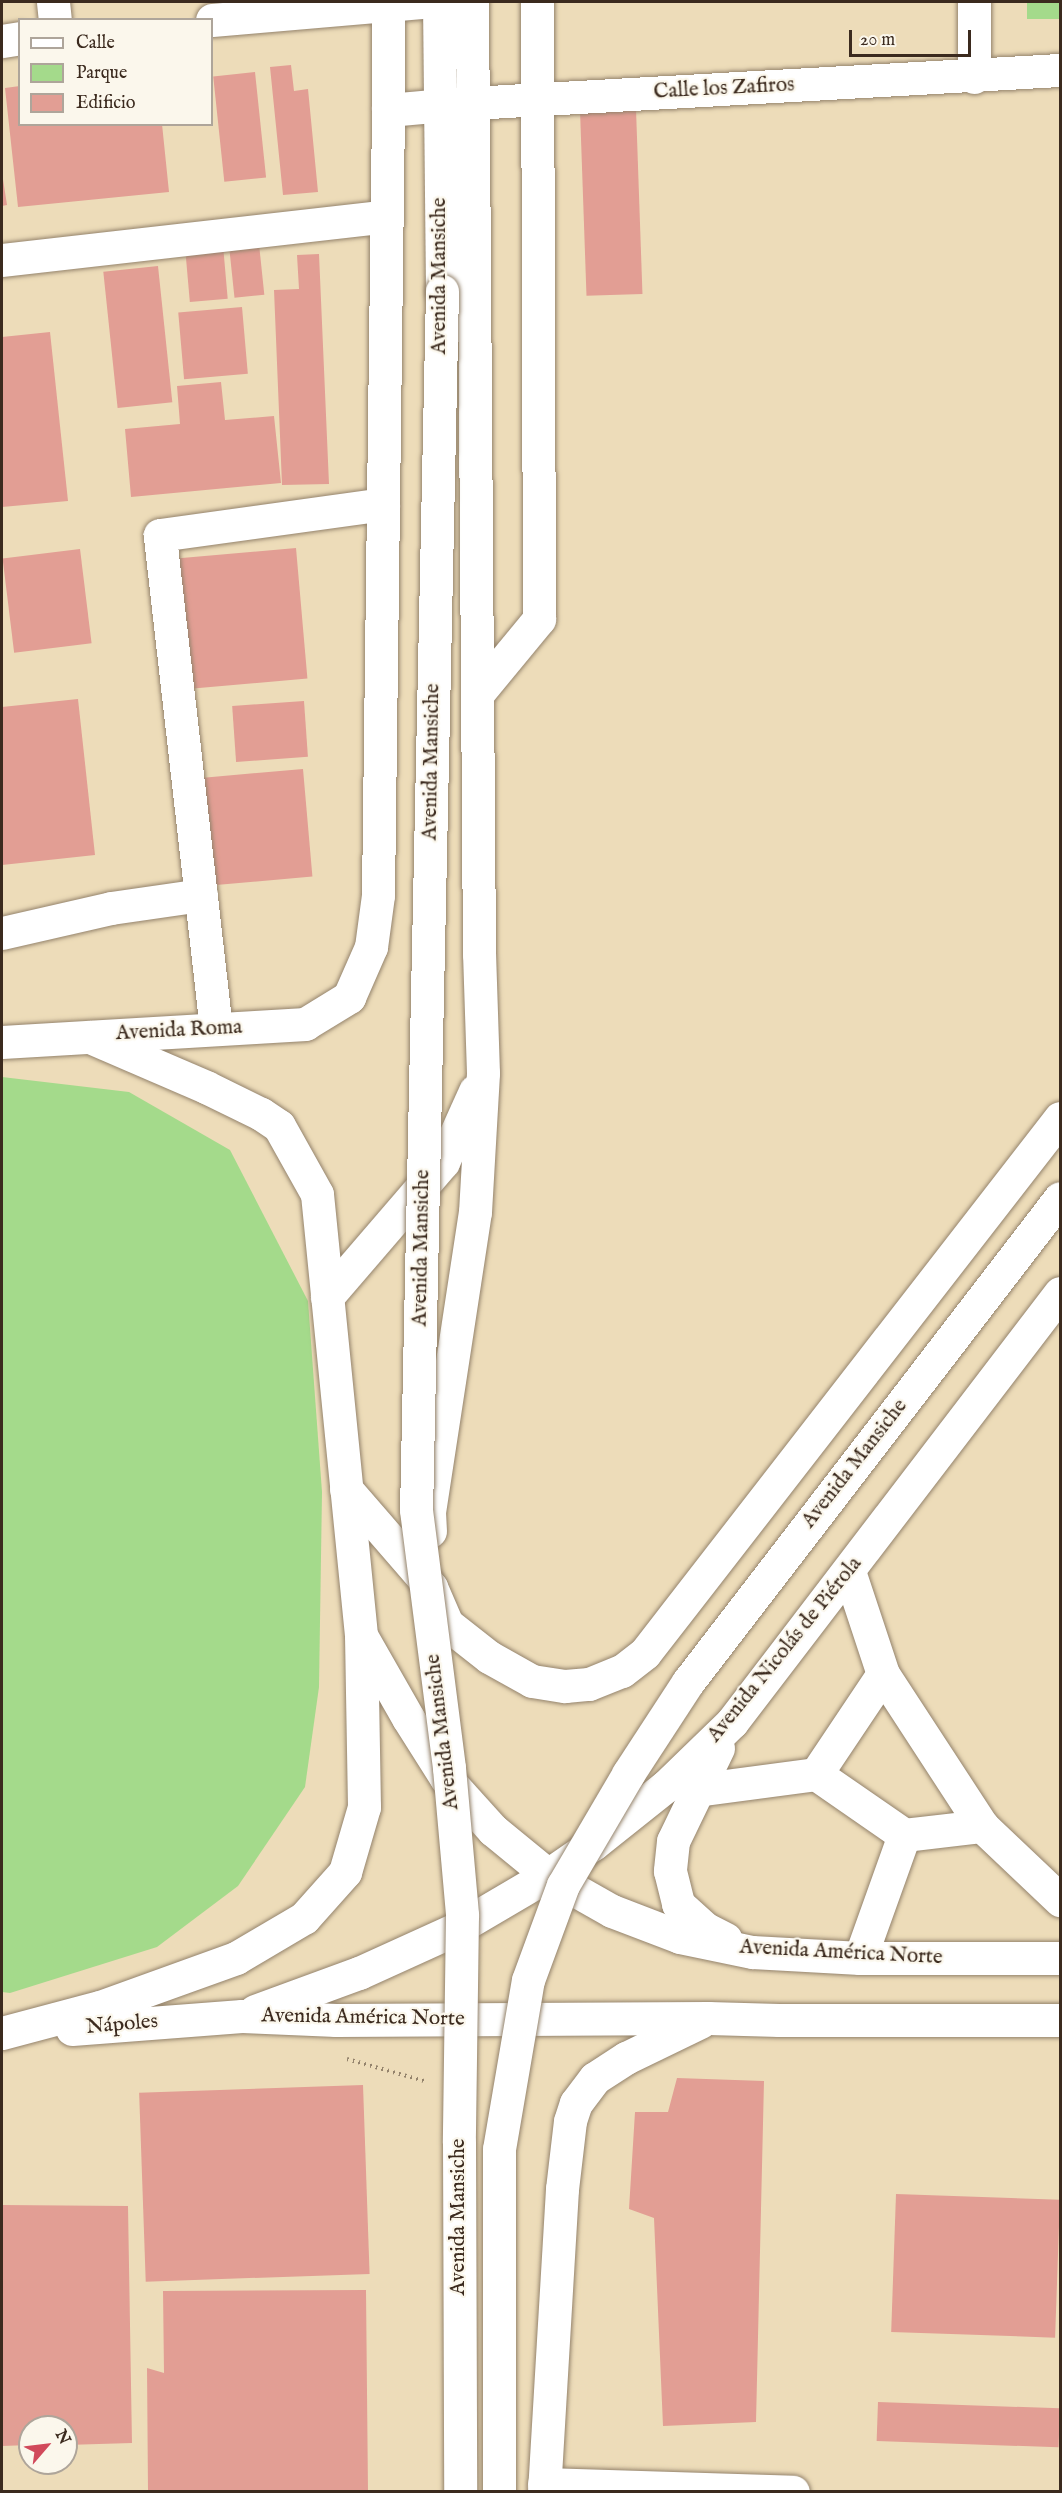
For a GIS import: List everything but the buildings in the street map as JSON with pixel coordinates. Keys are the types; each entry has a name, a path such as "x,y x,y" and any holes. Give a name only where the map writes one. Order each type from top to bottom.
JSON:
{"main road":[{"path":"54,2 55,18"},
{"path":"213,20 388,3 421,2"},
{"name":"Avenida Mansiche","path":"439,2 442,291 416,1510 449,1768 462,1915 459,2142 460,2492"},
{"name":"Avenida Mansiche","path":"431,1587 429,1512 475,1212 483,1073 471,103 472,2"},
{"path":"478,693 539,619 537,2"},
{"path":"974,2 974,77"},
{"path":"216,1029 160,535 383,504 388,3"},
{"path":"2,41 18,38"},
{"name":"Calle los Zafiros","path":"388,110 539,97 974,77 1060,70"},
{"path":"2,260 386,216"},
{"name":"Avenida Roma","path":"2,1042 305,1024 349,998 371,947 378,895 383,504"},
{"path":"2,933 111,908 201,895"},
{"path":"2,2034 100,2007 236,1958 304,1918 345,1872 364,1807 361,1635 316,1194 279,1126 261,1114 206,1087 90,1037"},
{"path":"327,1297 442,1162 483,1073"},
{"path":"346,1489 431,1587 447,1624 489,1657 532,1681 565,1686 589,1683 622,1671 645,1653 1060,1118"},
{"name":"Avenida Mansiche","path":"498,2492 499,2149 528,1980 563,1885 628,1774 688,1682 1060,1198"},
{"name":"Avenida Nicolás de Piérola","path":"242,2016 359,1972 456,1929 548,1875 594,1844 666,1786 732,1722 1060,1293"},
{"path":"849,1571 883,1674 982,1826 1060,1900"},
{"name":"Avenida América Norte","path":"361,1635 408,1718 446,1778 493,1830 548,1875 612,1911 680,1937 752,1952 860,1958 1060,1958"},
{"path":"816,1774 883,1674"},
{"path":"732,1722 696,1790 673,1841 670,1871 678,1904 706,1929 752,1952"},
{"path":"696,1790 816,1774 904,1835 982,1826"},
{"path":"860,1958 904,1835"},
{"name":"Avenida América Norte","path":"242,2016 336,2020 708,2018 1060,2020"},
{"name":"Nápoles","path":"2,2034 242,2016"},
{"path":"708,2018 627,2058 595,2078 576,2103 570,2121 562,2189 544,2488 793,2492"}],"green space":[{"path":"1027,2 1060,2 1060,19 1027,19"},
{"path":"2,1077 129,1092 230,1150 308,1301 322,1492 319,1687 305,1787 238,1886 157,1947 10,1993 2,1992"}]}
